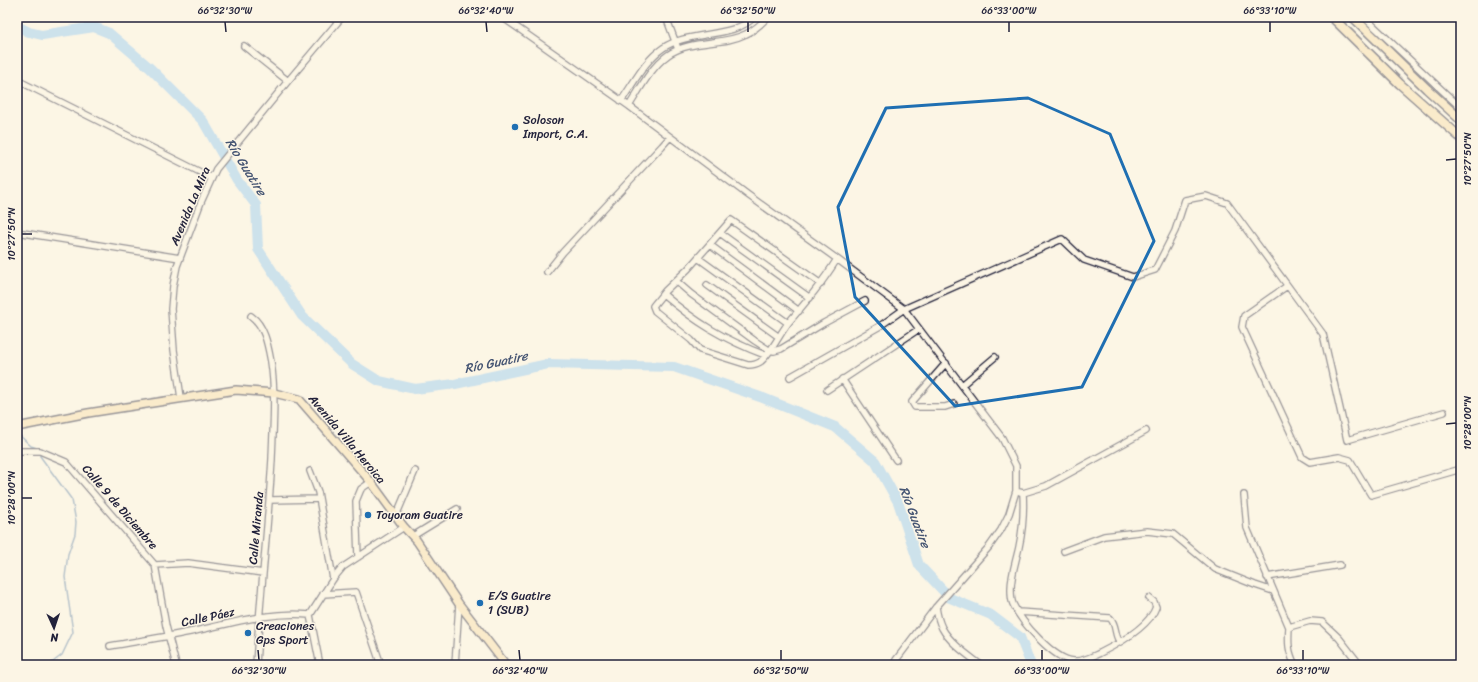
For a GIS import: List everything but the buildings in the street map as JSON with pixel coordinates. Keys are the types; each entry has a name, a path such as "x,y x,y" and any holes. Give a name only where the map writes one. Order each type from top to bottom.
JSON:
{"highway":[{"path":"1332,17 1400,84 1461,138"},
{"path":"1353,17 1461,120"}],"main road":[{"name":"Avenida Villa Heroica","path":"17,427 88,413 236,390 274,393 299,399 371,482 404,527 413,536 459,604 506,665"}],"street":[{"name":"Avenida La Mira","path":"181,398 174,350 171,308 173,286 177,266 201,202 216,169 240,138 342,17"},
{"path":"502,17 629,106 904,309 1002,438 1016,466 1016,491 1009,514 1001,530 989,546 936,607 896,660 894,665"},
{"path":"666,17 678,49"},
{"path":"621,101 645,65 662,48 675,41 741,27 754,17"},
{"path":"629,106 654,68 661,60 678,49 740,36 753,30 768,17"},
{"path":"1364,17 1461,108"},
{"path":"1370,22 1374,17"},
{"path":"244,46 288,81"},
{"path":"17,80 212,178"},
{"path":"547,272 563,252 670,137"},
{"path":"790,377 880,326 904,309 1062,239 1084,260 1126,275 1133,277 1155,270 1175,231 1186,200 1206,196 1227,203 1323,334 1347,440 1444,412"},
{"path":"821,284 731,220 710,245 653,306 655,311 692,340 700,350 748,365 760,362 788,323 821,284 837,259"},
{"path":"17,232 180,258"},
{"path":"720,233 810,298"},
{"path":"710,245 799,311"},
{"path":"698,258 788,323"},
{"path":"676,281 691,294 769,350 774,351 781,349 824,323 865,301"},
{"path":"707,285 779,337"},
{"path":"1287,286 1244,316 1242,327 1302,457 1310,462 1339,457 1350,460 1371,495 1461,469"},
{"path":"663,294 683,312 718,335 765,356"},
{"name":"Calle Miranda","path":"251,316 261,326 265,338 271,362 274,393 270,500 256,665"},
{"path":"827,390 919,329"},
{"path":"962,385 995,358"},
{"path":"946,363 912,402 915,407 945,407 954,404"},
{"path":"842,379 896,460"},
{"path":"1016,491 1023,493 1046,486 1146,431"},
{"name":"Calle 9 de Diciembre","path":"17,451 40,451 66,462 155,565 176,665"},
{"path":"310,471 318,492 333,579"},
{"path":"396,516 415,471"},
{"path":"358,557 356,501 361,489 371,482"},
{"path":"1023,493 1023,520 1011,589 1012,603 1041,642 1066,659 1078,661 1093,656 1120,642 1136,631 1156,607 1154,602 1149,598"},
{"path":"1244,495 1248,528 1288,627 1289,654 1295,665"},
{"path":"270,500 319,499"},
{"path":"413,536 457,509"},
{"path":"320,665 310,615 333,579 343,567 404,527"},
{"path":"1064,551 1104,536 1147,532 1173,534 1215,569 1254,585 1273,590"},
{"path":"155,565 188,563 263,573"},
{"path":"1268,577 1340,565"},
{"path":"323,594 356,592 381,665"},
{"path":"455,665 459,604"},
{"path":"936,607 942,628 946,634 952,641 981,665"},
{"path":"1018,612 1110,618 1113,622 1117,639 1120,642"},
{"name":"Calle Páez","path":"110,646 169,637 259,617 295,614 310,615"},
{"path":"1288,627 1310,621 1322,622 1340,638 1359,665"}],"highlighted area":[{"path":"1028,98 1110,134 1154,241 1082,387 955,406 855,297 838,207 886,108"}],"waterway":[{"name":"Río Guatire","path":"17,26 29,32 42,35 94,27 109,33 150,68 203,121 237,180 256,205 258,249 302,316 352,364 379,381 415,389 455,384 548,364 674,367 763,398 835,427 875,461 898,502 919,565 950,598 991,615 1020,637 1031,665"},
{"path":"17,433 31,446 40,449"},
{"path":"40,453 40,456 72,500 76,522 75,534 68,554 65,577 73,632 62,655 49,665"}],"place":[{"name":"Soloson Import, C.A.","path":"515,127"},
{"name":"Toyoram Guatire","path":"368,515"},
{"name":"E/S Guatire 1 (SUB)","path":"480,603"},
{"name":"Creaciones Gps Sport","path":"248,633"}]}
